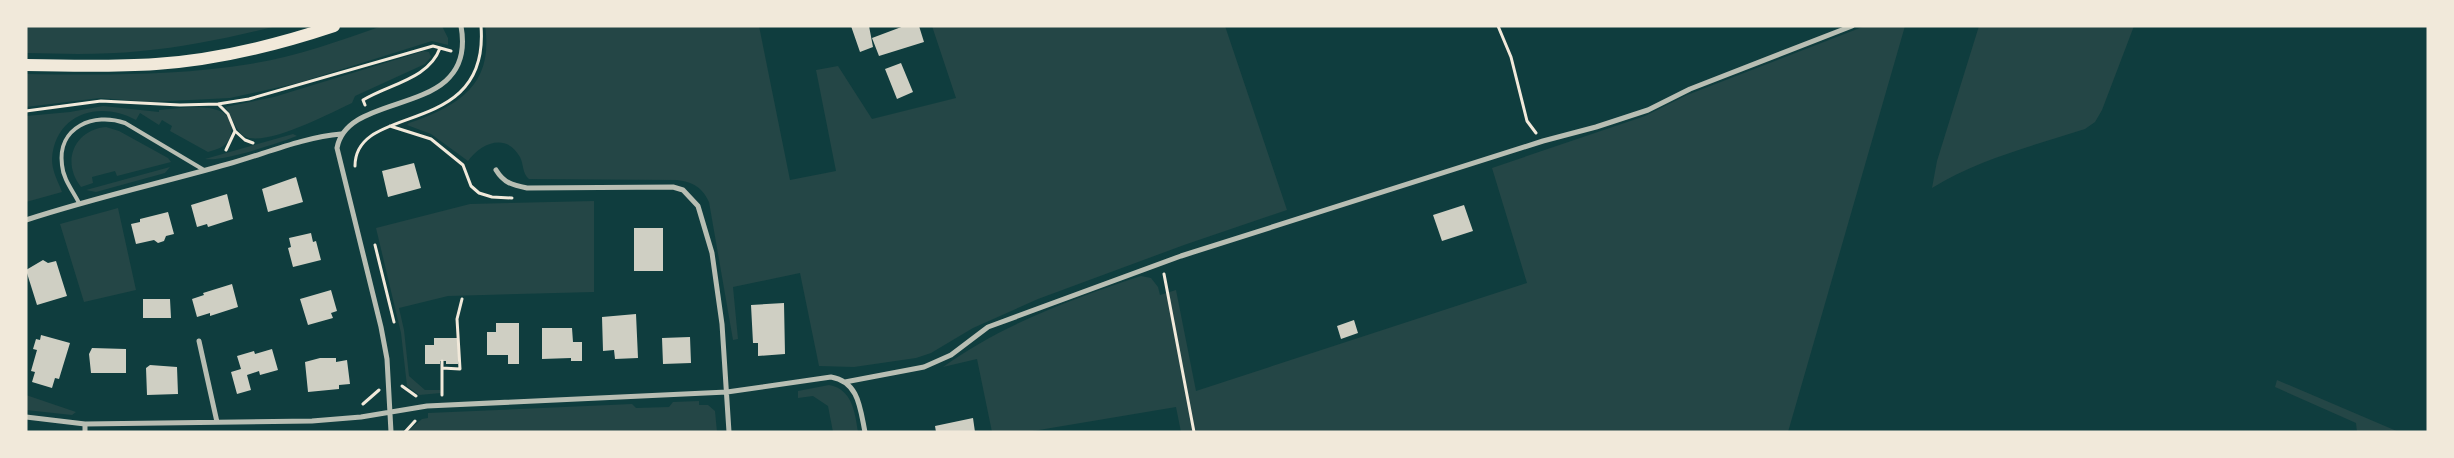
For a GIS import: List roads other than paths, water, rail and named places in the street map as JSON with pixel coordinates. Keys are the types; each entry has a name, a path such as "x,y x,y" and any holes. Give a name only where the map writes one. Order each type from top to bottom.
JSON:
{"main road":[{"path":"26,65 129,65 195,60 250,49 334,26"}],"street":[{"path":"390,432 386,359 379,315 337,148 341,134 351,124 428,92 444,82 452,73 462,53 461,26"},
{"path":"846,382 924,367 951,355 988,327 1162,263 1543,141 1596,127 1648,110 1690,89 1852,26"},
{"path":"26,220 80,203 205,170 321,136 341,134"},
{"path":"496,170 502,179 511,185 528,188 673,187 684,190 691,196 703,219 712,254 719,296 729,432"},
{"path":"199,341 217,422"},
{"path":"26,417 85,424 312,421 427,406 727,392 831,377 846,382 854,390 859,402 865,432"},
{"path":"85,424 85,432"}],"lane":[{"path":"80,203 65,177 62,166 63,148 74,130 93,119 114,119 125,123 205,170"}]}
